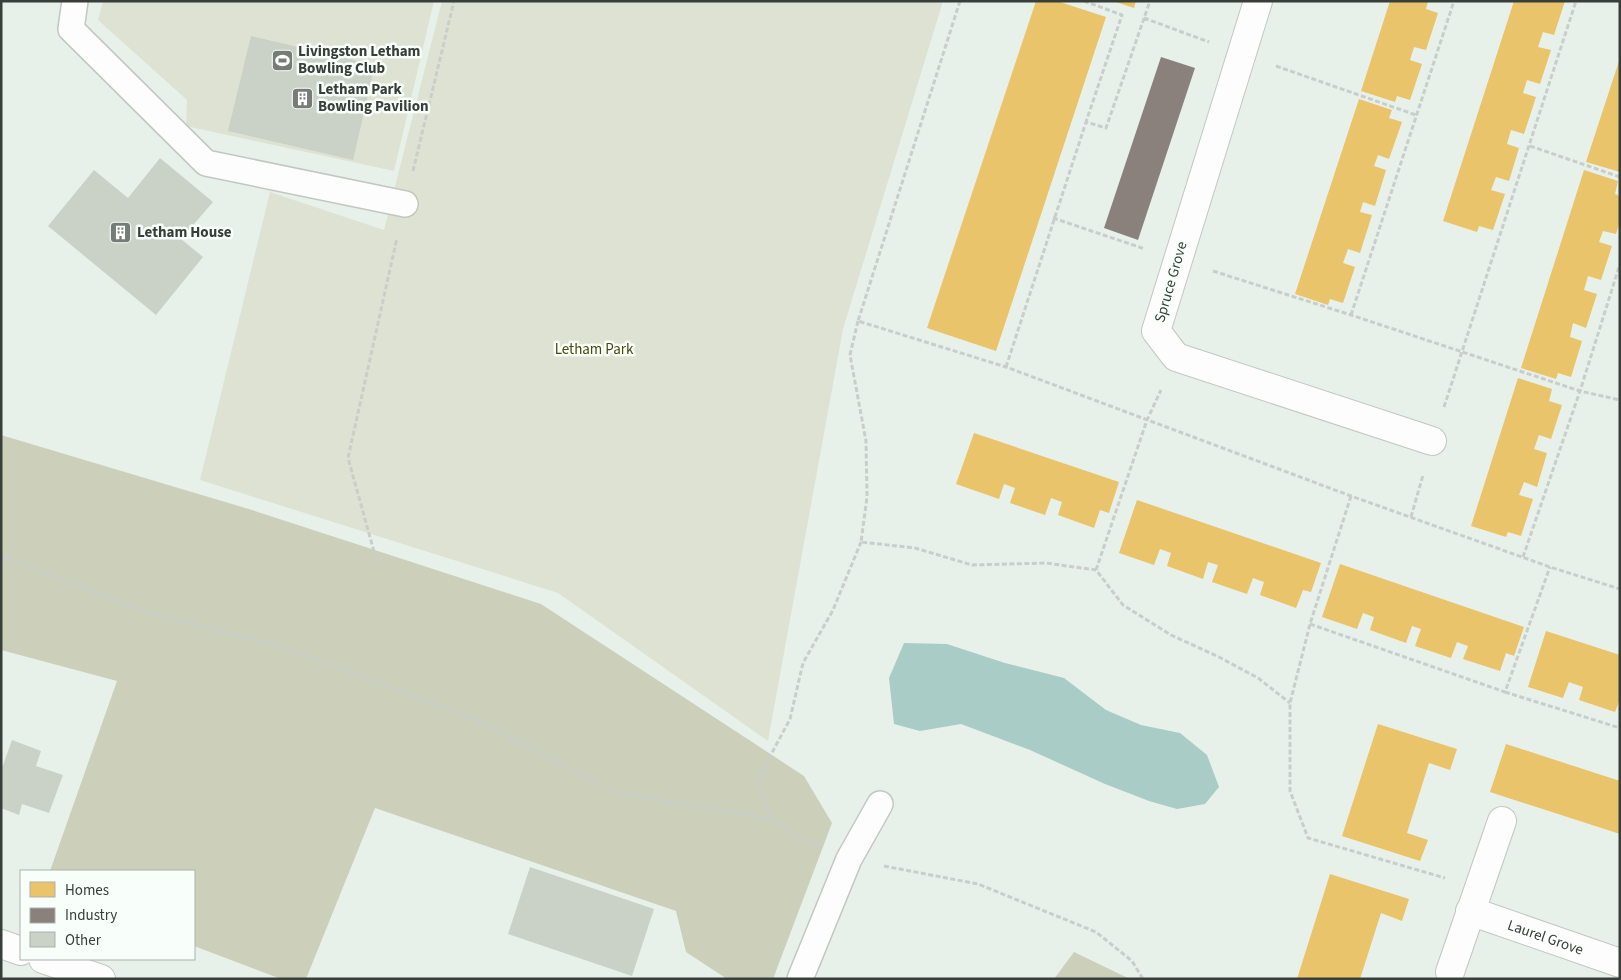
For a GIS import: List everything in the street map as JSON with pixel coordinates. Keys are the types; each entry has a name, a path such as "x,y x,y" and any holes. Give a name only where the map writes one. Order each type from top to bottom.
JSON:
{"street":[{"name":"Spruce Grove","path":"1176,357 1156,331 1240,53 1258,1"},
{"path":"1176,357 1432,441"},
{"path":"1450,972 1502,821"},
{"name":"Laurel Grove","path":"1474,900 1620,963"},
{"path":"1,944 20,951"},
{"path":"46,960 101,979"}],"lane":[{"path":"75,1 71,29 206,163 404,204"},
{"path":"800,979 849,859 880,804"}],"path":[{"path":"378,566 348,458 404,204 454,1"},
{"path":"1006,367 1053,218 1122,15 1084,1"},
{"path":"1086,122 1106,128 1150,1"},
{"path":"1351,314 1454,1"},
{"path":"1411,517 1432,441 1463,353 1576,1"},
{"path":"1144,18 1416,115"},
{"path":"1530,146 1620,177"},
{"path":"1053,218 1177,260 1351,314 1580,391 1620,400"},
{"path":"1523,558 1580,391 1620,264"},
{"path":"771,819 758,779 790,720 802,663 833,610 861,542 867,497 866,441 850,355 858,321"},
{"path":"1096,570 1146,420 1176,357"},
{"path":"1351,496 1310,624 1290,703 1290,791 1308,838 1474,900"},
{"path":"861,542 915,548 972,565 1046,563 1096,570 1123,605 1171,635 1219,657 1258,678 1290,703"},
{"path":"1,556 144,612 289,649 479,721 614,792 771,819 795,835 849,859 978,884 1096,932 1132,961 1143,979"},
{"path":"1505,692 1550,567"},
{"path":"1310,624 1505,692 1620,728"}],"green space":[{"name":"Livingston Letham Bowling Club","path":"103,1 434,1 394,171 186,126 187,100 98,20"},
{"name":"Letham Park","path":"442,1 943,1 843,329 768,741 558,593 200,480 270,192 384,230"},
{"path":"1,435 252,510 541,604 804,776 832,823 773,979 727,979 686,952 676,911 375,808 306,979 281,979 195,946 195,870 50,870 117,681 1,650"},
{"path":"1074,952 1130,979 1054,979"}],"water":[{"path":"904,643 947,644 1005,663 1064,678 1106,710 1141,725 1180,733 1207,755 1219,787 1205,804 1177,809 1149,801 1105,784 1030,750 961,724 920,731 894,724 889,678"}],"building: Homes":[{"path":"1036,1 1057,1 1106,17 996,351 927,328"},
{"path":"1113,1 1136,1 1134,8"},
{"path":"1390,1 1428,1 1426,9 1438,13 1426,50 1414,47 1410,60 1422,64 1410,100 1397,96 1395,102 1361,91"},
{"path":"1514,1 1565,1 1554,35 1543,32 1538,47 1551,50 1540,84 1527,80 1523,93 1536,97 1524,134 1511,130 1507,144 1519,148 1509,181 1496,177 1491,190 1505,194 1493,230 1479,226 1477,232 1443,221"},
{"path":"1620,58 1620,172 1586,162"},
{"path":"1359,99 1392,110 1389,118 1402,122 1389,159 1378,155 1374,166 1386,170 1375,206 1363,202 1360,212 1372,215 1360,253 1348,249 1343,263 1355,267 1343,303 1330,299 1328,305 1295,294"},
{"path":"1584,170 1618,181 1615,194 1620,196 1620,221 1616,234 1603,231 1599,242 1612,246 1601,280 1588,276 1584,290 1597,294 1586,328 1573,323 1570,337 1582,341 1571,377 1558,373 1556,379 1521,368"},
{"path":"1518,378 1552,389 1549,401 1562,405 1551,439 1539,435 1534,449 1547,453 1537,487 1524,482 1519,495 1533,499 1521,536 1508,532 1506,537 1471,526"},
{"path":"974,433 1119,482 1109,513 1100,510 1094,528 1058,515 1062,502 1051,498 1045,515 1010,503 1015,488 1004,484 999,499 956,484"},
{"path":"1137,500 1321,563 1311,592 1303,590 1296,608 1260,595 1264,582 1253,578 1247,594 1212,582 1218,565 1208,562 1203,579 1167,566 1171,553 1160,549 1154,565 1119,553"},
{"path":"1340,564 1524,627 1514,656 1506,653 1500,671 1463,659 1468,646 1457,642 1451,658 1415,646 1421,629 1412,626 1406,643 1370,630 1374,617 1363,613 1357,629 1322,617"},
{"path":"1546,631 1620,655 1620,699 1615,712 1579,700 1583,687 1569,682 1563,698 1528,687"},
{"path":"1378,724 1457,749 1450,770 1429,763 1407,833 1428,840 1420,861 1342,836"},
{"path":"1506,744 1620,781 1620,834 1490,792"},
{"path":"1330,874 1409,899 1402,921 1381,913 1360,979 1297,979"}],"building: Industry":[{"path":"1161,57 1195,68 1138,240 1104,228"}],"building: Other":[{"name":"Letham Park Bowling Pavilion","path":"251,36 375,65 353,160 228,131"},
{"name":"Letham House","path":"160,158 213,202 181,239 203,257 156,315 48,226 94,170 128,198"},
{"path":"12,740 41,751 36,766 63,775 49,813 22,804 19,815 1,808 1,771"},
{"path":"530,867 654,909 632,976 508,934"}],"place":[{"name":"Livingston Letham Bowling Club","path":"282,60"},
{"name":"Letham Park Bowling Pavilion","path":"302,98"},
{"name":"Letham House","path":"121,232"}]}
